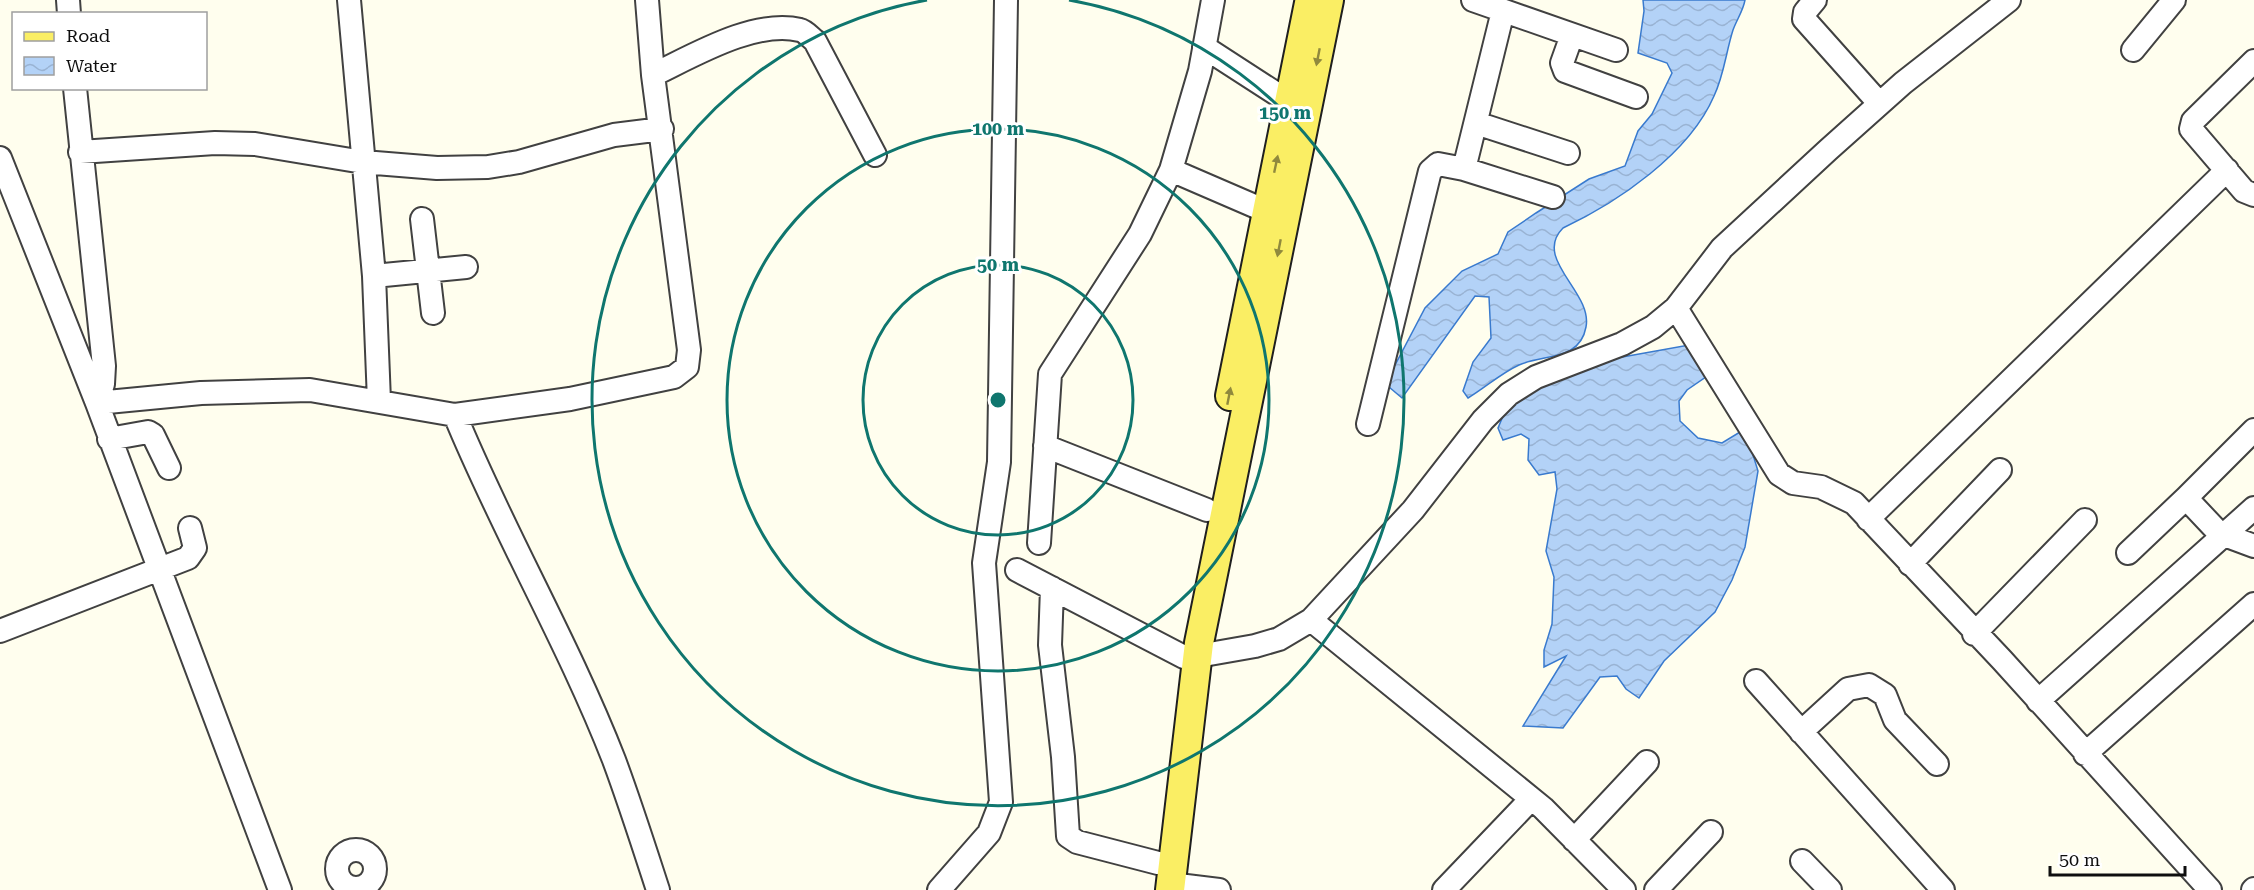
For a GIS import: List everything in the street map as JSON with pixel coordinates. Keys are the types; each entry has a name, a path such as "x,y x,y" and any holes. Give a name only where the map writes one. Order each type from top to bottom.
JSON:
{"main road":[{"path":"1163,882 1207,510 1310,0"},
{"path":"1191,656 1329,0"}],"street":[{"path":"349,0 374,276 379,401"},
{"path":"97,404 201,393 310,390 455,415 616,389 674,377 687,367 689,350 662,129 653,75 647,0"},
{"path":"939,890 989,833 1001,802 984,563 999,462 1006,0"},
{"path":"1039,543 1050,374 1140,234 1171,170 1204,47 1213,0"},
{"path":"1473,0 1616,50"},
{"path":"1815,0 1805,12 1804,19 1880,103"},
{"path":"1017,570 1191,656 1255,646 1279,639 1311,620 1413,510 1483,420 1509,394 1536,377 1622,344 1653,327 1676,308 1722,248 1880,103 2009,0"},
{"path":"2133,50 2174,0"},
{"path":"1464,169 1503,11"},
{"path":"653,75 711,47 750,33 780,28 802,30 815,41 875,155"},
{"path":"1572,34 1562,63 1565,71 1636,97"},
{"path":"1204,47 1289,102"},
{"path":"2254,61 2191,125 2195,134 2248,194 2254,195"},
{"path":"75,90 104,366 103,384 97,404"},
{"path":"1476,123 1568,153"},
{"path":"80,152 215,142 255,144 363,162 437,168 488,167 519,162 614,135 662,129"},
{"path":"0,158 7,200 97,404 280,890"},
{"path":"1368,424 1430,171 1438,164 1464,169 1553,196"},
{"path":"1171,170 1266,211"},
{"path":"1868,519 2227,170"},
{"path":"422,219 430,271 433,313"},
{"path":"374,276 465,267"},
{"path":"1676,308 1779,474 1793,483 1821,487 1854,503 2210,890"},
{"path":"455,415 486,490 566,652 613,759 658,890"},
{"path":"2128,554 2254,430"},
{"path":"109,439 148,432 153,435 169,468"},
{"path":"1045,446 1207,510"},
{"path":"1910,564 2000,470"},
{"path":"2186,498 2208,523 2224,536 2254,546"},
{"path":"2038,701 2254,508"},
{"path":"1974,633 2085,520"},
{"path":"0,631 158,571 193,554 195,548 190,528"},
{"path":"1052,588 1050,645 1063,757 1068,836 1163,882 1219,890"},
{"path":"2085,754 2254,604"},
{"path":"1311,620 1531,799 1624,890"},
{"path":"1756,681 1943,890"},
{"path":"1801,732 1848,689 1869,685 1885,695 1895,720 1937,764"},
{"path":"1574,840 1647,762"},
{"path":"1448,889 1531,799"},
{"path":"1656,890 1711,832"},
{"path":"1802,861 1830,890"}],"water":[{"path":"1643,0 1745,0 1733,30 1723,72 1714,96 1703,117 1688,137 1650,174 1606,205 1563,228 1555,240 1554,252 1558,264 1581,301 1586,314 1586,327 1582,338 1577,346 1560,355 1512,368 1468,398 1463,391 1473,362 1491,338 1489,297 1475,296 1402,398 1389,387 1393,369 1425,308 1462,271 1498,254 1508,232 1589,179 1625,166 1638,131 1652,114 1672,73 1667,63 1638,53 1644,11"},
{"path":"1689,345 1713,372 1687,390 1679,401 1680,421 1698,438 1722,443 1745,429 1758,471 1745,547 1732,580 1715,612 1664,661 1639,698 1626,689 1617,676 1600,677 1563,728 1523,726 1566,656 1544,667 1544,650 1552,624 1554,577 1546,551 1557,489 1555,472 1539,475 1528,460 1529,439 1521,434 1503,440 1498,428 1506,409 1521,390 1589,363"}]}
